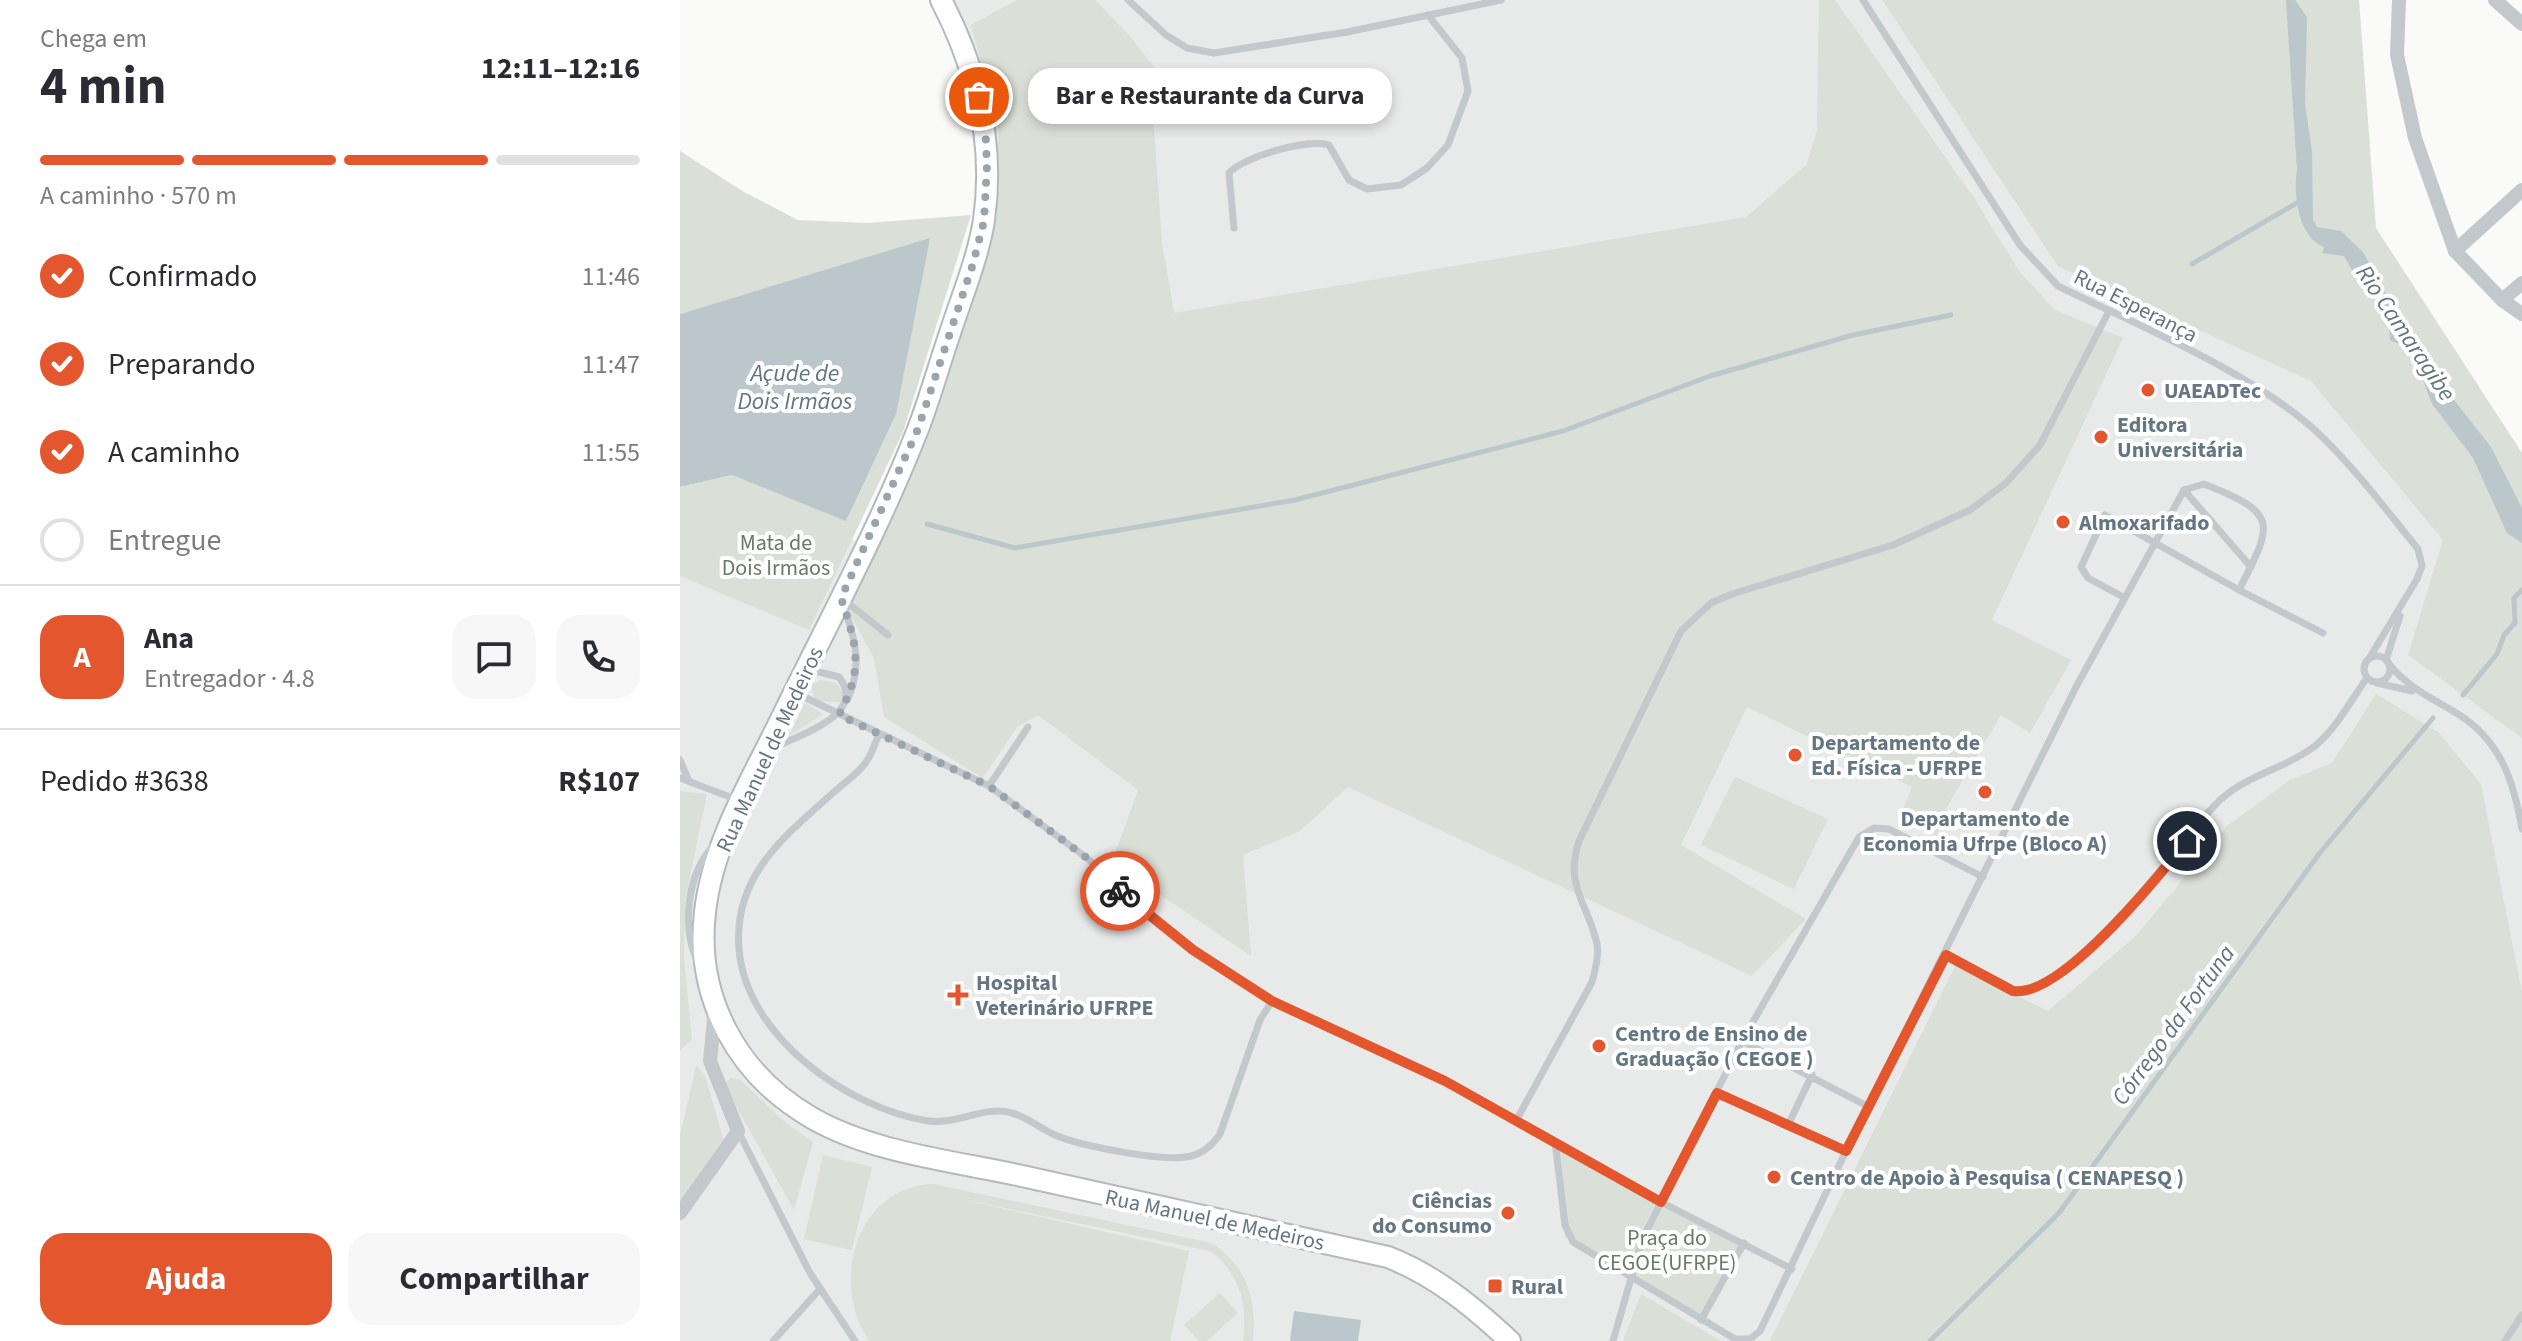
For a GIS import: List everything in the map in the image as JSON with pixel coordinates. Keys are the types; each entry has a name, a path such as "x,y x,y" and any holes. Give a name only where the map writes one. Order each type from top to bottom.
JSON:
{"main road":[{"name":"Rua Manuel de Medeiros","path":"941,0 972,69 985,124 984,221 918,429 841,598 741,801 710,879 705,915 707,979 715,1008 742,1058 767,1085 810,1117 838,1130 957,1162 1388,1257 1420,1270 1510,1341"}],"street":[{"path":"2399,0 2397,55 2415,138 2455,251 2502,300 2522,314"},
{"path":"2495,0 2522,24"},
{"path":"2455,251 2522,190"},
{"path":"2502,300 2522,283"},
{"name":"Rua Manuel de Medeiros","path":"715,1008 710,1061 738,1131"},
{"path":"680,1213 738,1131"}],"lane":[{"path":"1128,0 1166,35 1187,48 1214,53 1246,51 1501,0"},
{"name":"Rua Esperança","path":"1863,0 2032,261 2058,286 2255,386 2319,434 2418,549 2422,566 2408,595"},
{"path":"1234,228 1229,173 1240,163 1278,148 1322,142 1329,145 1349,180 1367,189 1401,185 1438,157 1448,145 1468,91 1462,58 1428,15"},
{"path":"1517,1119 1592,982 1597,963 1597,945 1575,890 1574,857 1579,841 1681,631 1711,603 1893,545 1982,501 2006,483 2040,445 2109,311"},
{"path":"1555,1141 1569,1236 1578,1246 1735,1339 1750,1339 1760,1331 2076,687 2184,490 2204,484 2255,508 2265,529 2264,541 2239,590"},
{"path":"2184,490 2251,567"},
{"path":"2125,598 2088,578 2081,567 2101,519 2108,514 2239,590 2323,633"},
{"path":"2408,595 2364,667 2370,680 2421,694"},
{"path":"1946,955 2013,991 2024,992 2046,985 2070,967 2157,878 2216,804 2253,776 2316,745 2370,680 2388,676 2388,662 2408,595"},
{"path":"841,598 888,635"},
{"path":"765,752 839,715 847,701 858,668 857,651 841,598"},
{"path":"2370,657 2379,656 2388,662 2409,687 2484,734 2505,764 2522,829"},
{"path":"806,668 839,677 847,689 847,701"},
{"path":"794,692 989,786 1087,858 1159,925 1272,1001 1445,1081 1661,1202 1792,1269"},
{"path":"989,786 1028,727"},
{"path":"879,734 866,762 804,818 753,875 743,895 739,949 751,996 787,1046 836,1087 928,1121 1000,1111 1014,1113 1070,1140 1105,1148 1186,1157 1213,1145 1220,1134 1260,1020 1272,1001"},
{"path":"680,760 684,778 741,801"},
{"path":"1613,1341 1642,1240 1742,1041 1814,910 1866,831 1889,829 1983,877"},
{"path":"1742,1041 1869,1107"},
{"path":"1788,1125 1812,1075"},
{"path":"1717,1093 1846,1151"},
{"name":"Rua Manuel de Medeiros","path":"738,1131 820,1289 855,1341"},
{"path":"1701,1320 1744,1243"},
{"path":"773,1341 820,1289"},
{"path":"2505,1341 2522,1315"}],"shaded area":[{"path":"949,0 2283,0 2522,614 2522,1341 680,1341 680,496 730,478 864,545 973,264 994,129 970,37"}],"green space":[{"path":"1017,0 1095,0 1131,37 1170,89 1152,101 1162,242 1174,313 1746,217 1807,164 1817,130 1819,0 1835,0 1976,201 2019,271 2055,310 2123,338 1992,620 2071,660 2030,733 2001,715 1948,805 1937,836 1899,819 1912,787 1747,707 1681,845 1806,919 1752,976 1348,787 1300,831 1243,855 1251,956 1112,862 1138,790 1038,715 1017,727 983,778 884,717 874,658 841,598 912,445 990,249 999,132 971,25"},
{"path":"1882,0 2359,0 2376,228 2522,453 2522,738 2408,655 2443,540 2311,381 2058,266"},
{"name":"Mata de Dois Irmãos","path":"680,151 744,192 798,220 868,223 971,215 903,432 809,630 680,576 680,487 732,475 847,520 930,239 680,314"},
{"path":"821,680 836,683 843,693 840,702 815,701 811,685"},
{"path":"2376,694 2438,732 2481,784 2522,993 2522,1341 1770,1341 1955,966 2048,1011 2136,936 2227,826 2290,780 2332,763"},
{"path":"805,703 823,714 789,736"},
{"path":"1735,777 1828,819 1794,889 1701,845"},
{"path":"680,791 707,794 685,901 684,959 692,1040 680,1050"},
{"path":"696,1066 705,1075 723,1139 680,1201 680,1136"},
{"path":"731,1078 739,1079 785,1122 813,1142 794,1210 728,1092 726,1082"},
{"name":"Praça do CEGOE(UFRPE)","path":"1557,1140 1741,1244 1700,1317 1565,1237"},
{"path":"823,1155 872,1167 852,1250 804,1239"},
{"path":"933,1184 1211,1243 1233,1262 1247,1285 1253,1311 1253,1341 1243,1341 1243,1303 1235,1280 1229,1269 1210,1251 957,1198 1189,1251 1170,1341 869,1341 857,1318 852,1293 852,1267 857,1242 868,1220 885,1202 906,1189"},
{"path":"1220,1293 1238,1313 1207,1341 1199,1341 1184,1325"},
{"path":"1641,1294 1721,1341 1623,1341"}],"water":[{"name":"Rio Camaragibe","path":"2286,0 2295,0 2307,17 2305,104 2312,151 2313,220 2317,227 2341,231 2363,252 2401,321 2454,400 2491,447 2522,508 2522,543 2507,533 2473,458 2432,404 2420,372 2410,361 2409,349 2390,340 2388,313 2379,305 2380,297 2368,286 2361,286 2344,256 2322,253 2324,247 2315,242 2303,225 2296,191"},
{"name":"Açude de Dois Irmãos","path":"930,238 896,414 846,521 732,475 680,487 680,314"},
{"path":"1294,1311 1361,1320 1358,1341 1290,1341"}],"waterway":[{"path":"2192,264 2302,200"},
{"path":"927,524 1015,548 1295,500 1563,431 1710,376 1853,335 1951,315"},
{"name":"Córrego da Fortuna","path":"2463,695 2497,654 2504,635 2515,623 2514,598 2522,590"},
{"name":"Córrego da Fortuna","path":"1930,1341 2059,1213 2319,854 2433,718"}],"way so far":[{"path":"979,97 985,124 987,165 984,221 973,264 918,429 841,598 851,626 858,668 839,715 989,786 1087,858 1120,891"}],"place":[{"name":"Bar e Restaurante da Curva","path":"979,97"},
{"name":"UAEADTec","path":"2148,390"},
{"name":"Editora Universitária","path":"2101,437"},
{"name":"Almoxarifado","path":"2063,522"},
{"name":"Departamento de Ed. Física - UFRPE","path":"1795,755"},
{"name":"Departamento de Economia Ufrpe (Bloco A)","path":"1985,792"},
{"name":"Hospital Veterinário UFRPE","path":"958,995"},
{"name":"Centro de Ensino de Graduação ( CEGOE )","path":"1599,1046"},
{"name":"Centro de Apoio à Pesquisa ( CENAPESQ )","path":"1774,1177"},
{"name":"Ciências do Consumo","path":"1508,1213"},
{"name":"Rural","path":"1495,1286"}],"route":[{"path":"1120,891 1193,950 1272,1001 1445,1081 1661,1202 1717,1093 1846,1151 1946,955 2013,991 2024,992 2046,985 2070,967 2157,878 2187,841"}]}
